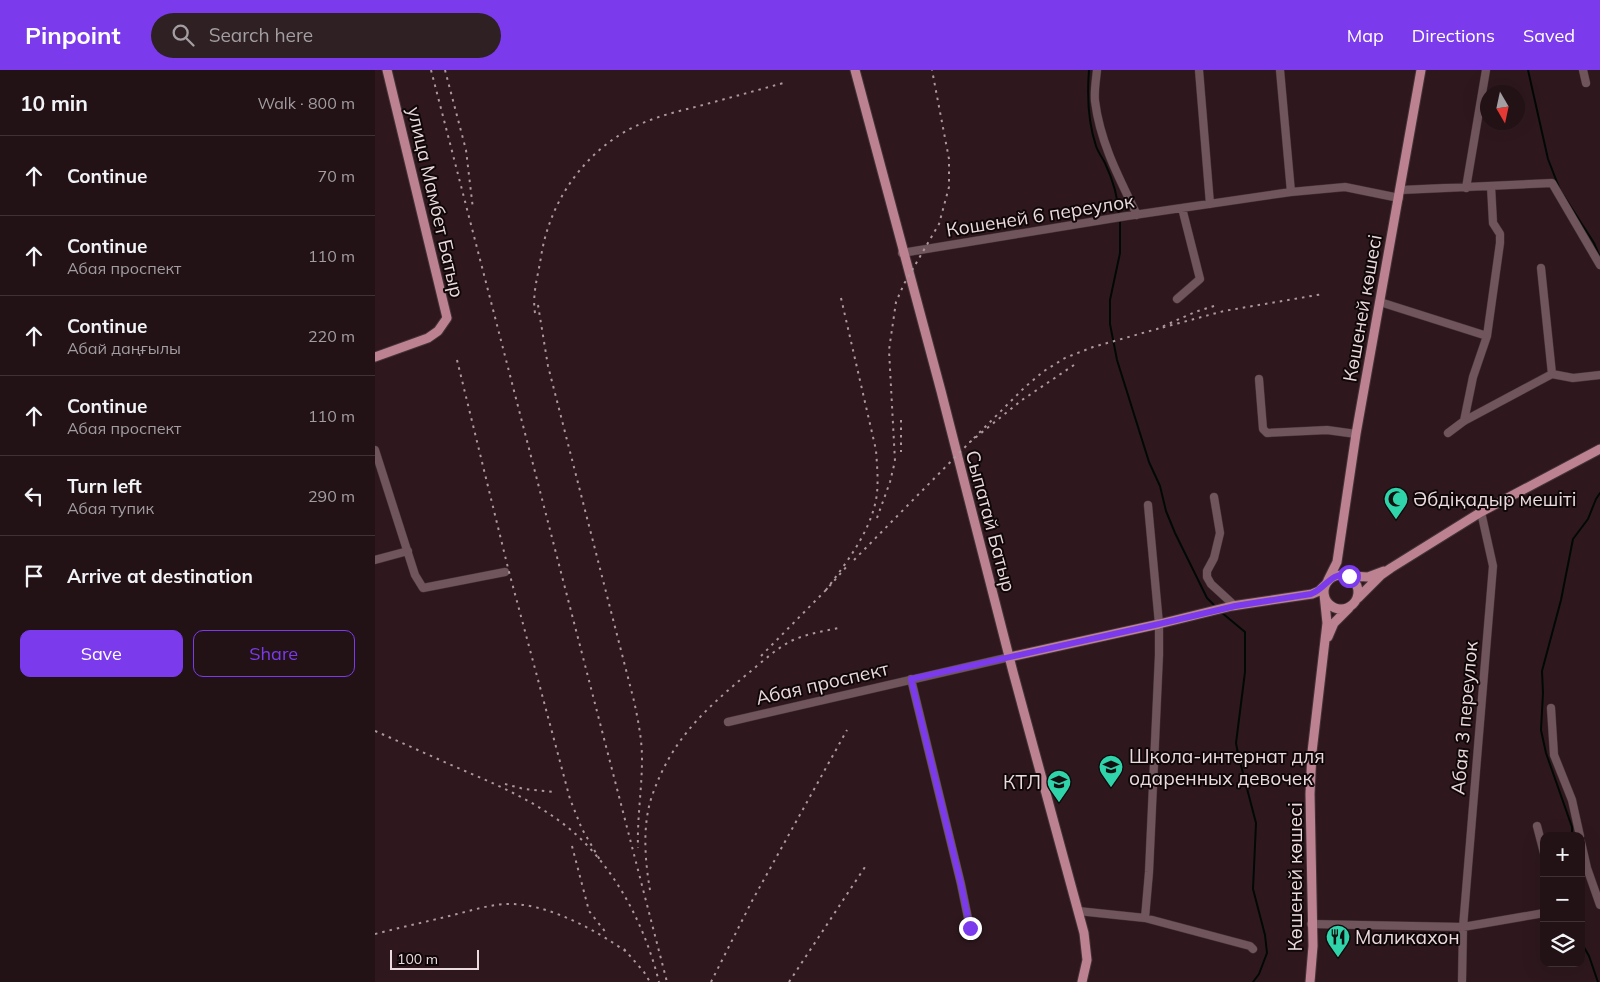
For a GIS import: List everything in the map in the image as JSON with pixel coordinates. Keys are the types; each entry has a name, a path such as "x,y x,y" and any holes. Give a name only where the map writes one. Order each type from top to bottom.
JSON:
{"main road":[{"name":"улица Мамбет Батыр","path":"375,357 428,338 438,331 447,318 387,70"},
{"name":"Сыпатай Батыр","path":"855,70 1084,933 1087,960 1082,982"},
{"name":"Көшеней көшесі","path":"1327,582 1335,568 1338,553 1356,434 1421,70"},
{"path":"1324,652 1334,623 1381,575 1481,512 1600,449"},
{"path":"1338,553 1340,565 1348,576 1357,583 1358,598"},
{"path":"1010,657 1234,606 1294,597 1319,591 1337,575 1368,576 1391,568"},
{"path":"1324,652 1327,623 1327,582"},
{"path":"1294,597 1312,598 1327,602 1338,609 1351,607"},
{"name":"Көшеней көшесі","path":"1310,982 1313,946 1311,924 1310,794 1312,752 1324,652"}],"street":[{"path":"1097,70 1095,99 1101,129 1113,166 1137,215"},
{"path":"1199,70 1210,204"},
{"path":"1280,70 1291,192"},
{"path":"1466,188 1485,70"},
{"path":"1583,70 1586,83"},
{"name":"Кошеней 6 переулок","path":"903,253 1291,192 1345,188 1400,194 1551,183 1600,265"},
{"path":"1464,421 1473,377 1487,336 1500,243 1500,234 1493,223 1491,186"},
{"path":"1177,299 1200,279 1182,208"},
{"path":"1541,268 1552,374"},
{"path":"1380,302 1487,336"},
{"path":"1448,433 1464,421 1552,374 1573,378 1600,375"},
{"path":"1259,379 1263,429 1267,433 1327,430 1356,434"},
{"path":"375,450 415,576 423,588 505,572"},
{"path":"1214,497 1220,533 1214,558 1207,571 1207,577 1211,584 1234,606"},
{"path":"1145,918 1149,872 1159,624 1147,505"},
{"name":"Абая 3 переулок","path":"1462,982 1463,928 1493,566 1481,512"},
{"path":"375,560 408,551"},
{"name":"Абая проспект","path":"728,722 1010,657"},
{"path":"911,679 970,928"},
{"path":"1551,708 1554,755 1572,800 1579,832"},
{"path":"1537,826 1540,838"},
{"path":"1585,859 1600,905"},
{"path":"1078,911 1145,918 1250,946 1253,949"},
{"path":"1311,924 1463,928 1540,914"}],"waterway":[{"path":"1089,70 1088,99 1091,128 1097,148 1113,182 1119,215"},
{"path":"1528,70 1548,159 1560,190 1594,243 1600,257"},
{"path":"1120,220 1120,253 1110,300 1110,324 1117,360 1149,462 1160,486 1166,511 1207,598 1216,607"},
{"path":"1572,832 1572,827 1546,753 1541,730 1542,671 1561,600 1573,539 1588,519 1600,493"},
{"path":"1221,612 1245,632 1245,672 1236,743 1256,823 1253,889 1265,935 1267,953 1259,974 1253,982"},
{"path":"1585,949 1598,982"}],"railway":[{"path":"431,70 667,982"},
{"path":"445,70 466,150 473,209"},
{"path":"877,518 890,482 895,461 889,350 896,302 904,284 939,224 949,187 949,159 932,70"},
{"path":"535,313 536,285 545,237 551,218 570,183 596,153 628,130 654,119 787,82"},
{"path":"1214,306 1195,312 1157,329 1224,311 1323,294"},
{"path":"841,298 876,450 877,487 873,513 868,525 849,559 826,590 848,565"},
{"path":"538,305 548,366 638,722 642,759 638,848"},
{"path":"1074,365 1022,400 970,442 1025,387 1044,371 1065,358 1093,347 1157,329"},
{"path":"457,360 508,568 570,799 582,829 600,860"},
{"path":"901,420 901,452"},
{"path":"854,560 970,442"},
{"path":"761,656 826,590"},
{"path":"650,890 645,843 649,807 660,777 678,743 715,702 767,657 791,641 803,636 839,628"},
{"path":"711,982 752,901 847,730"},
{"path":"375,731 512,792 556,818 582,840 609,871 630,906 647,943 659,982"},
{"path":"505,784 524,789 554,792"},
{"path":"572,846 589,911 607,934"},
{"path":"789,982 865,867"},
{"path":"375,934 487,907 505,904 521,905 537,908 570,919 601,935 628,953"},
{"path":"624,949 650,982"}],"place":[{"name":"Әбдіқадыр мешіті","path":"1396,520"},
{"name":"Школа-интернат для одаренных девочек","path":"1111,788"},
{"name":"КТЛ","path":"1059,803"},
{"name":"Маликахон","path":"1338,958"}],"route":[{"path":"970,928 911,679 1256,601 1311,594 1323,588 1332,577 1342,574 1349,576"}]}
